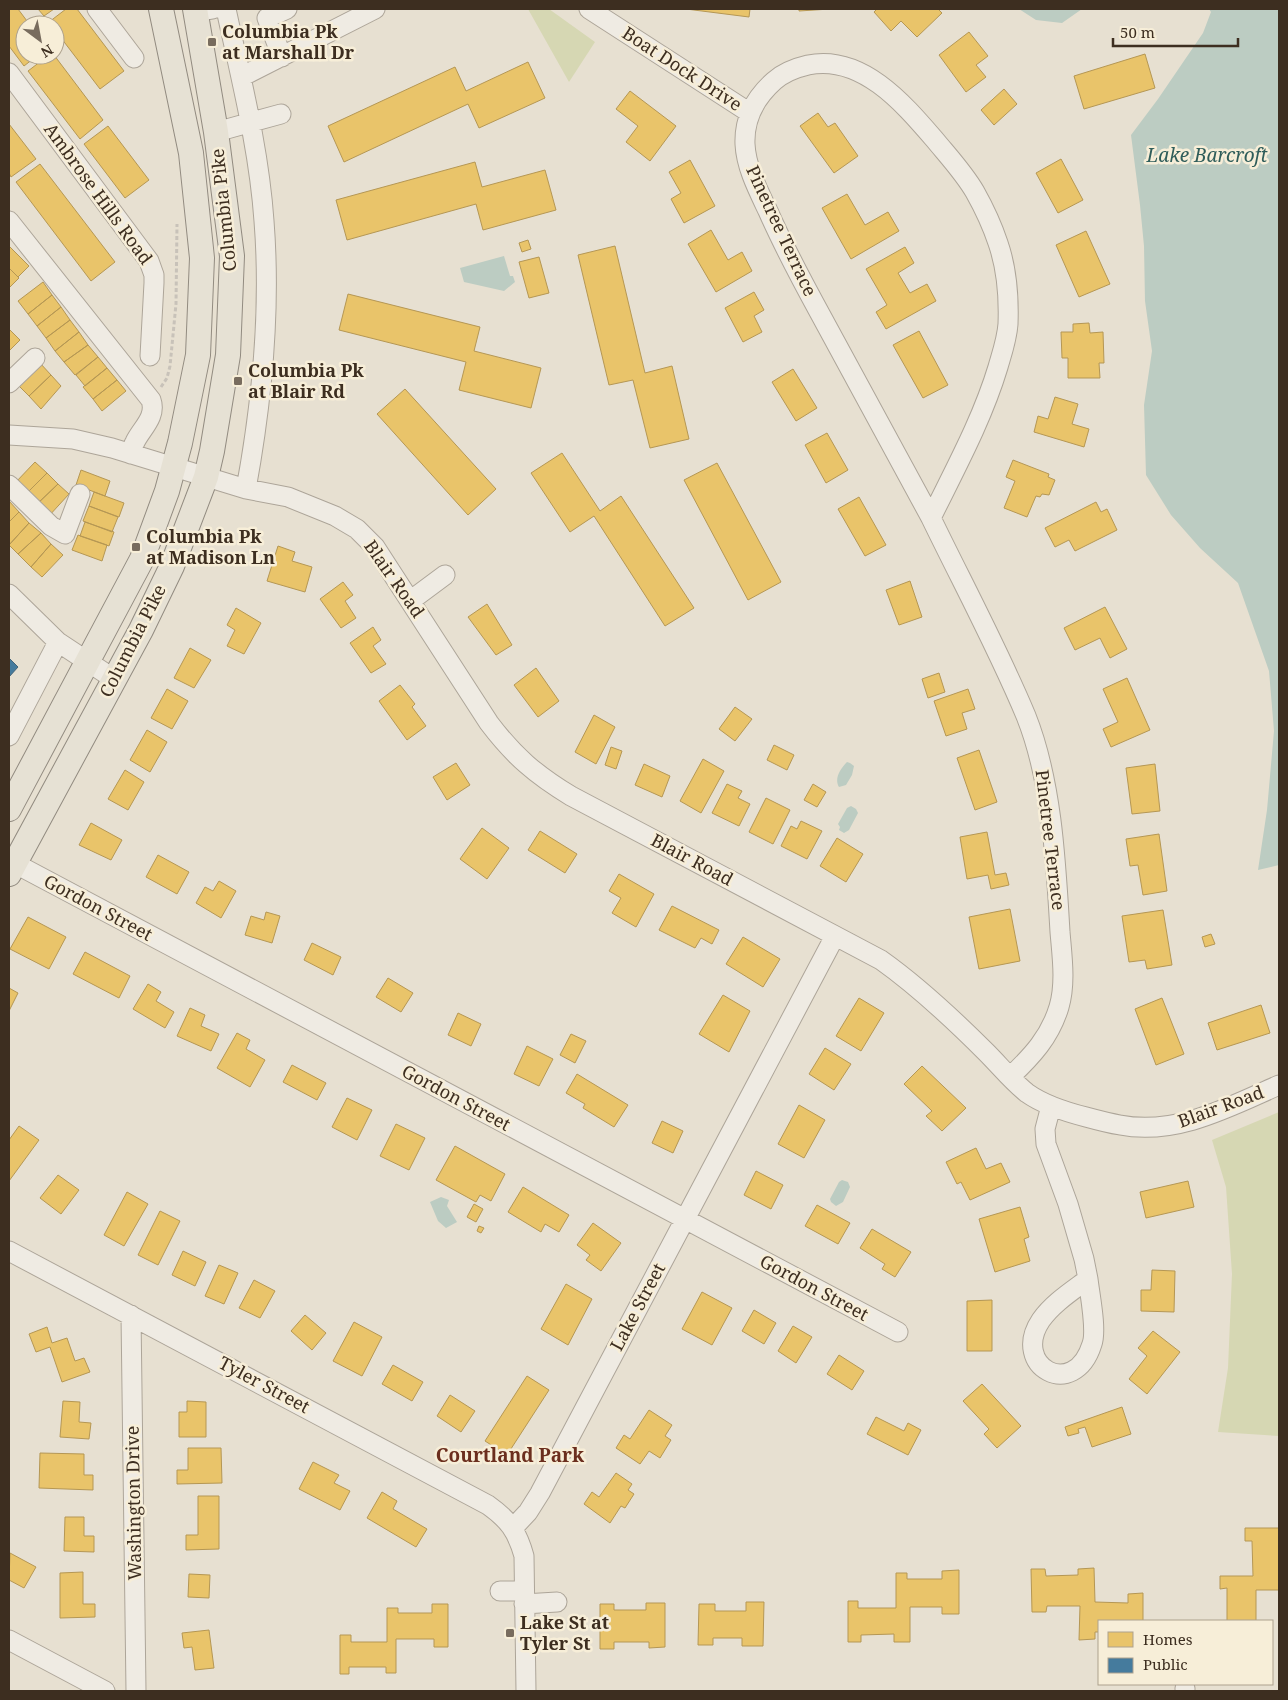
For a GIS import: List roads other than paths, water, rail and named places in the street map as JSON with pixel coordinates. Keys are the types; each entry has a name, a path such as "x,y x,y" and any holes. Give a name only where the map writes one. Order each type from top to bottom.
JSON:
{"main road":[{"name":"Columbia Pike","path":"9,809 142,559 163,502 180,443 198,355 202,258 191,153 161,9"},
{"name":"Columbia Pike","path":"12,868 141,630 172,566 206,477 212,451 228,354 232,256 201,10"}],"street":[{"path":"96,9 134,58"},
{"path":"226,9 251,122 264,220 266,275 264,334 259,396 246,489"},
{"path":"282,57 267,18 287,9"},
{"path":"241,77 282,57 341,16 375,9"},
{"name":"Boat Dock Drive","path":"589,9 750,113"},
{"name":"Pinetree Terrace","path":"931,518 972,433 992,386 1004,350 1008,327 1008,296 1005,268 998,243 986,213 958,166 916,118 890,93 876,82 854,70 834,64 816,63 798,67 782,75 765,89 753,106 745,143 748,162 759,192 788,255 931,518 982,620 1026,717 1042,771 1050,810 1058,895 1063,988 1051,1030 1030,1058 1010,1077"},
{"name":"Ambrose Hills Road","path":"9,74 149,261 154,275 150,356"},
{"path":"216,132 281,114"},
{"path":"9,222 152,404 148,422 135,441 131,454"},
{"path":"9,383 35,358"},
{"name":"Blair Road","path":"9,435 74,439 131,454 246,489 288,497 335,516 357,530 375,547 489,722 506,745 528,767 571,796 880,960 907,979 956,1023 1026,1092 1051,1106 1120,1126 1169,1126 1202,1118 1279,1085"},
{"path":"9,486 50,526 65,534 80,494"},
{"path":"410,600 445,576"},
{"path":"9,594 58,642 114,679"},
{"path":"9,736 58,642"},
{"name":"Gordon Street","path":"12,868 898,1332"},
{"name":"Lake Street","path":"513,1528 528,1512 540,1493 835,936"},
{"path":"1051,1106 1045,1129 1046,1144 1068,1204 1084,1259 1088,1279 1093,1331 1093,1342 1087,1357 1075,1371 1053,1374 1043,1368 1036,1360 1033,1351 1035,1333 1042,1319 1088,1279"},
{"name":"Tyler Street","path":"9,1251 488,1505 502,1514 513,1528"},
{"name":"Washington Drive","path":"131,1315 136,1691"},
{"path":"513,1528 519,1538 524,1556 526,1691"},
{"path":"500,1591 524,1598 557,1602"},
{"path":"9,1640 105,1691"}],"water":[{"path":"1019,9 1082,9 1062,23 1036,20"},
{"name":"Lake Barcroft","path":"1209,9 1279,9 1279,865 1258,870 1267,810 1274,731 1269,671 1238,583 1200,548 1171,515 1146,475 1144,405 1152,351 1145,301 1144,246 1131,135 1203,33 1211,12"},
{"path":"504,256 510,276 513,276 515,282 504,291 464,282 460,268"},
{"path":"847,762 854,766 852,775 846,785 839,787 837,781 839,774"},
{"path":"851,806 858,813 849,830 844,833 839,830 838,824 847,808"},
{"path":"842,1180 848,1182 850,1187 843,1202 836,1206 830,1199"},
{"path":"441,1197 449,1200 447,1206 457,1222 446,1228 438,1221 430,1202"}],"place":[{"name":"Columbia Pk at Marshall Dr","path":"212,42"},
{"name":"Columbia Pk at Blair Rd","path":"238,381"},
{"name":"Columbia Pk at Madison Ln","path":"136,547"},
{"name":"Lake St at Tyler St","path":"510,1633"}],"district":[{"name":"Courtland Park","path":"510,1455"}]}
